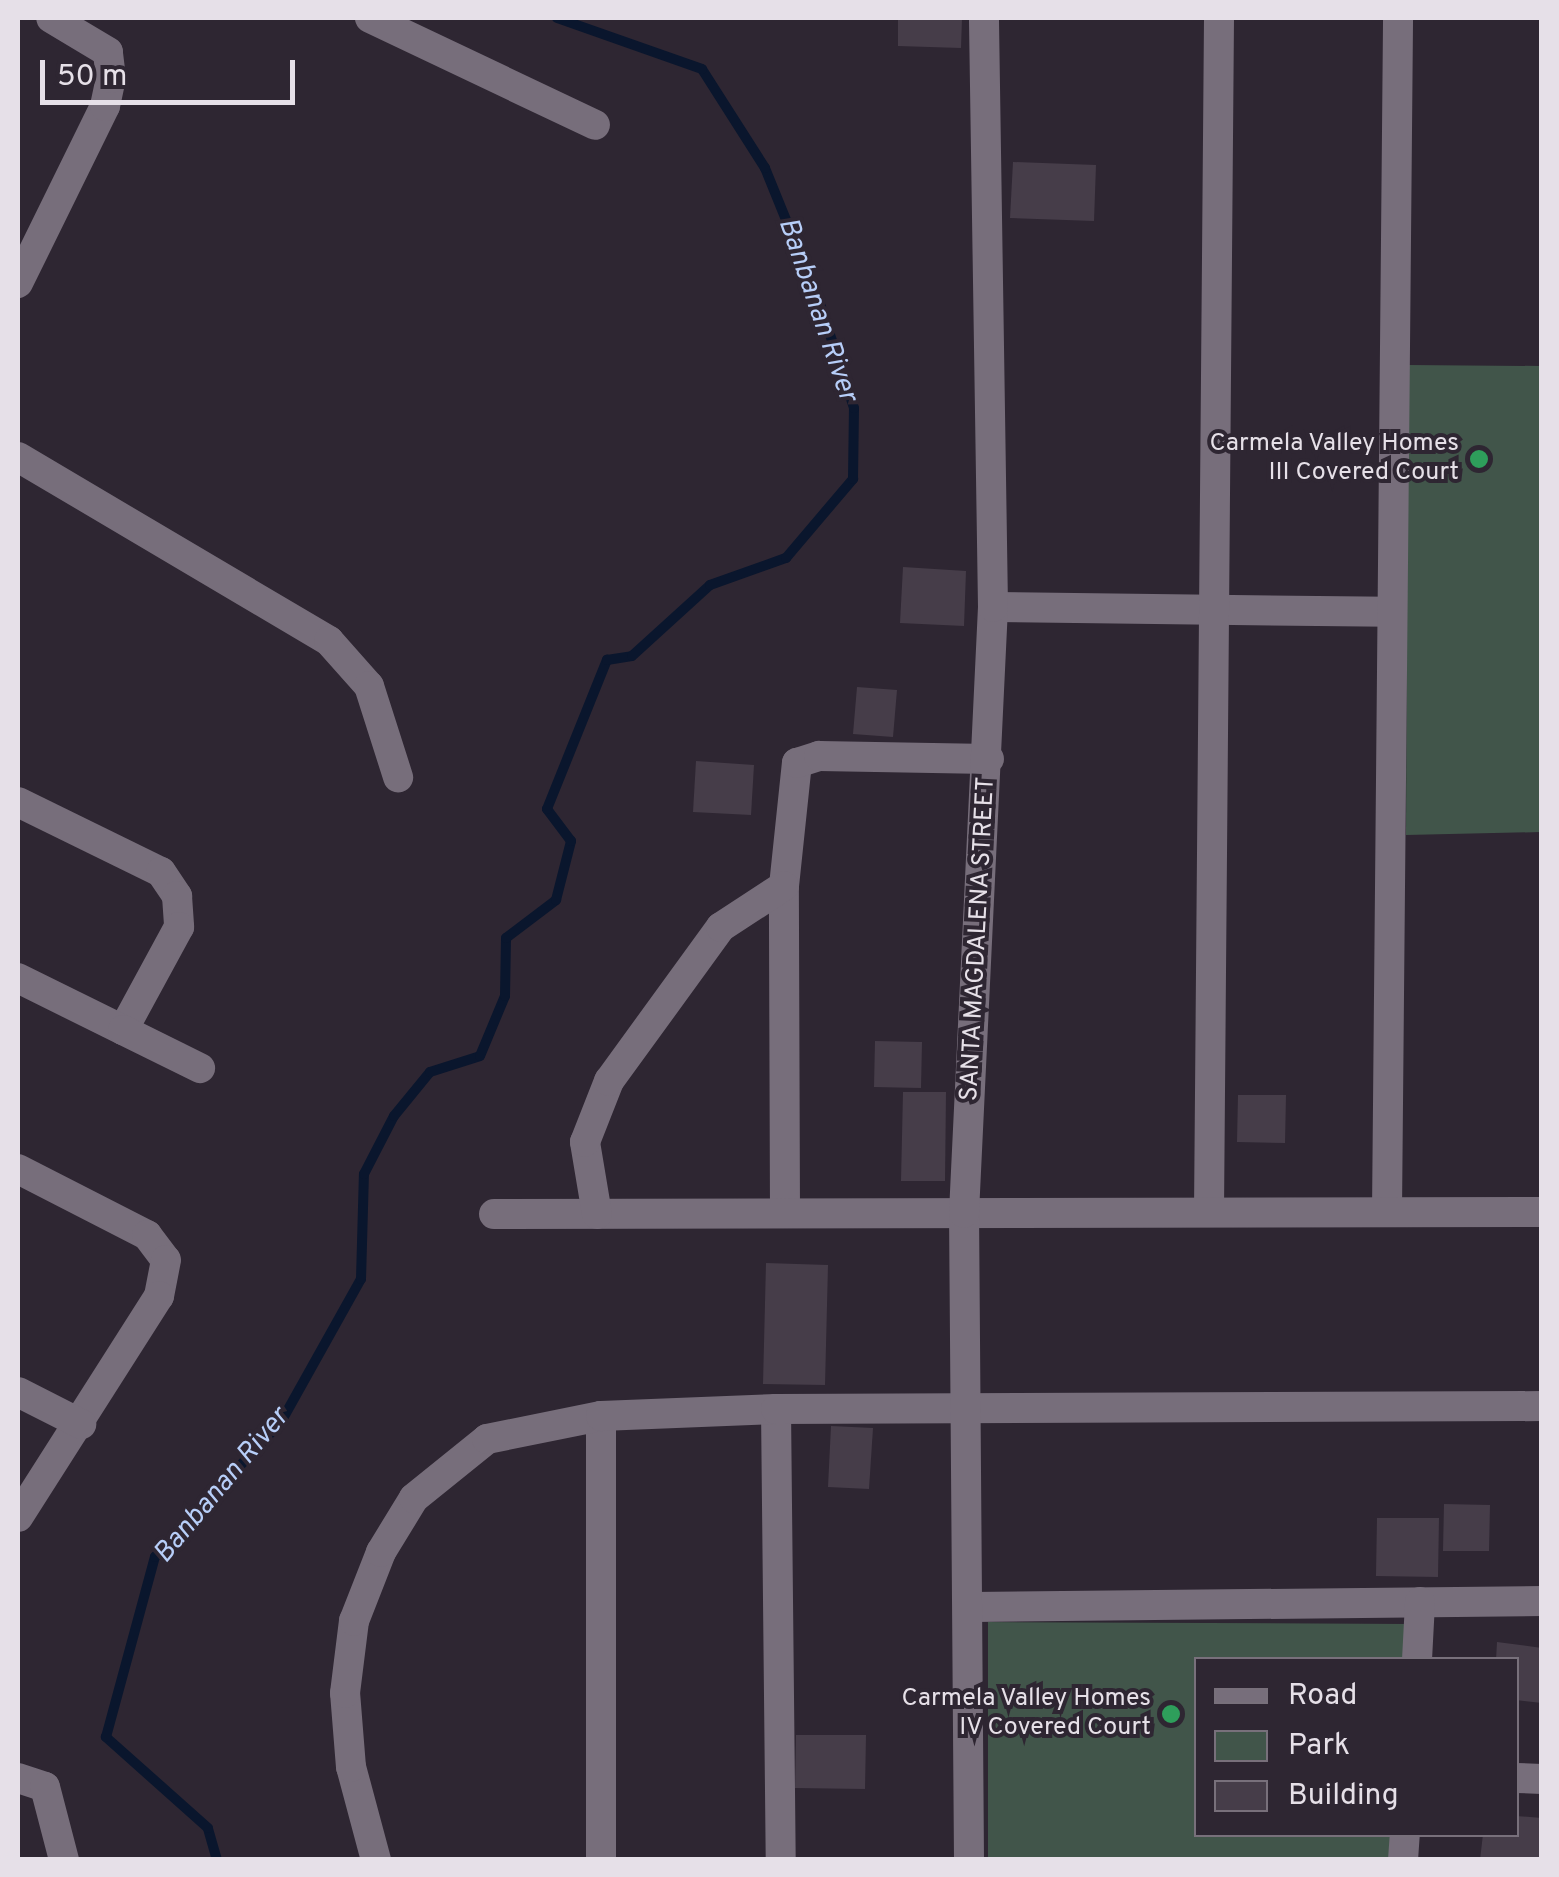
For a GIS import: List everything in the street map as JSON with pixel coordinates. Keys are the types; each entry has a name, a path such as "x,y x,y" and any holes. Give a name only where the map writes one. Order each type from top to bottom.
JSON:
{"street":[{"path":"18,283 105,106 110,78 108,52 51,18"},
{"path":"370,18 595,125"},
{"name":"SANTA MAGDALENA STREET","path":"969,1860 972,1607 964,1213 989,758 993,606 984,18"},
{"path":"1208,1212 1210,611 1219,18"},
{"path":"1387,1212 1388,612 1398,18"},
{"path":"18,457 329,641 369,686 398,777"},
{"path":"993,606 1388,612"},
{"path":"785,1213 784,886 796,763 989,758"},
{"path":"18,802 161,872 177,896 179,927 123,1030"},
{"path":"597,1214 586,1142 610,1082 722,927 784,886"},
{"path":"18,978 200,1068"},
{"path":"18,1169 147,1235 166,1260 160,1296 18,1517"},
{"path":"494,1214 1542,1212"},
{"path":"18,1392 81,1424"},
{"path":"376,1860 351,1768 345,1693 354,1622 381,1552 414,1498 487,1438 601,1416 776,1409 967,1404 1542,1406"},
{"path":"776,1409 781,1860"},
{"path":"601,1416 601,1860"},
{"path":"972,1607 1542,1601"},
{"path":"1417,1657 1420,1602"},
{"path":"18,1778 45,1788 64,1860"}],"green space":[{"path":"1408,365 1541,366 1541,832 1406,835"},
{"path":"988,1622 1409,1624 1407,1657 1194,1657 1194,1837 1397,1837 1396,1859 988,1860"}],"building":[{"path":"898,18 962,18 961,48 898,46"},
{"path":"1013,162 1096,165 1094,221 1010,218"},
{"path":"903,567 966,571 964,626 900,623"},
{"path":"857,687 897,690 893,737 853,734"},
{"path":"696,761 754,765 751,815 693,812"},
{"path":"875,1041 922,1042 921,1088 874,1087"},
{"path":"903,1092 946,1092 945,1181 901,1181"},
{"path":"1238,1095 1286,1095 1285,1143 1237,1142"},
{"path":"766,1263 828,1265 825,1385 763,1384"},
{"path":"831,1426 873,1428 869,1489 828,1487"},
{"path":"1444,1504 1490,1505 1489,1551 1443,1551"},
{"path":"1377,1518 1439,1518 1438,1577 1376,1576"},
{"path":"1497,1642 1542,1648 1542,1703 1519,1700 1519,1657 1496,1657"},
{"path":"796,1735 866,1735 865,1789 795,1788"},
{"path":"1519,1816 1542,1818 1542,1860 1480,1860 1483,1837 1519,1837"}],"waterway":[{"name":"Banbanan River","path":"217,1860 208,1828 106,1737 155,1557 281,1422 361,1279 364,1174 394,1116 430,1072 480,1056 505,996 506,938 556,900 571,841 547,809 607,660 632,656 710,585 786,558 853,479 854,408 819,301 765,168 702,69 557,18"}],"place":[{"name":"Carmela Valley Homes III Covered Court","path":"1479,459"},
{"name":"Carmela Valley Homes IV Covered Court","path":"1171,1714"}]}
